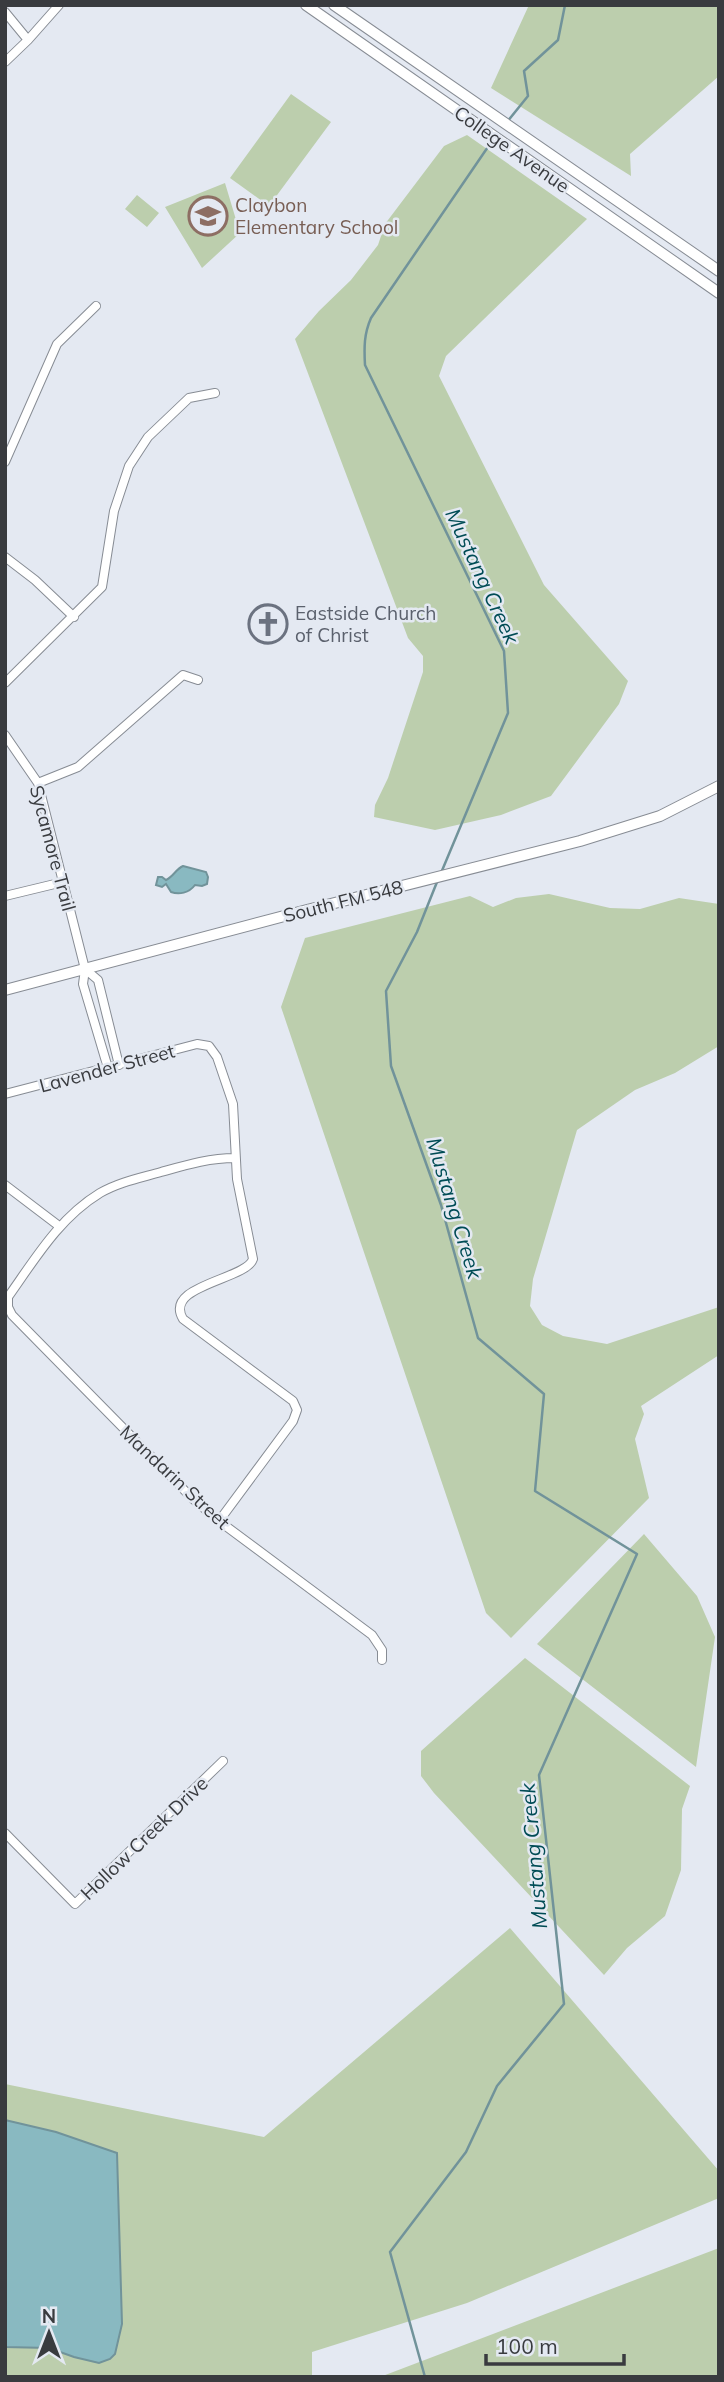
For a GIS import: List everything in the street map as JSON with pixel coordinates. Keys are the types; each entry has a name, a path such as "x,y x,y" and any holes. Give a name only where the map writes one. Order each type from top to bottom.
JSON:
{"main road":[{"name":"College Avenue","path":"306,5 719,293"},
{"name":"College Avenue","path":"334,5 719,271"},
{"path":"597,207 607,193"},
{"name":"South FM 548","path":"5,990 611,832 680,807 719,786"},
{"name":"South FM 548","path":"680,807 690,807 719,793"}],"street":[{"path":"5,62 59,5"},
{"path":"5,12 28,40"},
{"path":"5,462 57,344 96,306"},
{"path":"5,683 102,587 114,511 130,466 148,437 188,398 215,393"},
{"path":"5,557 35,580 74,617"},
{"path":"38,783 78,767 183,676 198,680"},
{"name":"Sycamore Trail","path":"5,735 38,783 85,969 83,984 108,1068"},
{"path":"5,896 63,882"},
{"name":"Sycamore Trail","path":"85,969 98,980 119,1065"},
{"name":"Lavender Street","path":"5,1094 197,1044 209,1046 218,1057 233,1104 235,1158"},
{"path":"5,1185 59,1226 86,1202 123,1183 205,1160 235,1158 240,1203 253,1251 251,1264 204,1286 184,1299 180,1309 183,1319 293,1401 297,1410 293,1421 219,1521"},
{"name":"Mandarin Street","path":"59,1226 8,1297 8,1307 21,1324 192,1499 372,1635 382,1650 382,1660"},
{"name":"Hollow Creek Drive","path":"5,1833 75,1904 223,1761"}],"green space":[{"path":"529,5 719,5 719,76 630,154 631,176 491,88"},
{"path":"291,94 331,122 269,206 230,178"},
{"path":"467,135 587,219 446,356 439,376 544,585 628,681 619,704 551,796 501,815 435,830 374,817 375,805 388,778 423,672 423,656 408,638 295,339 351,280 378,245 385,224 444,146"},
{"path":"225,183 240,233 202,268 165,207"},
{"path":"137,195 159,213 147,227 125,209"},
{"path":"549,894 610,908 640,909 679,898 719,904 719,1046 675,1073 635,1090 577,1130 533,1279 530,1306 542,1325 563,1336 607,1344 719,1307 719,1355 641,1406 644,1414 635,1439 649,1498 511,1638 486,1613 281,1007 305,938 470,896 493,907 516,898"},
{"path":"644,1534 697,1596 715,1637 696,1767 537,1644"},
{"path":"525,1658 690,1786 682,1809 681,1870 665,1916 627,1948 604,1975 421,1776 421,1751"},
{"path":"510,1928 719,2171 719,2198 467,2303 312,2352 312,2377 5,2377 5,2084 264,2137"},
{"path":"719,2248 719,2377 380,2377"}],"water":[{"path":"183,866 206,872 207,884 195,885 187,892 177,893 171,892 166,884 162,887 156,885 158,877 166,880"},
{"path":"5,2120 56,2132 117,2153 122,2324 115,2354 110,2359 99,2363 49,2348 5,2347"}],"waterway":[{"name":"Mustang Creek","path":"507,122 528,96 524,71 558,40 565,5"},
{"name":"Mustang Creek","path":"441,873 508,713 504,651 365,365 365,341 371,318 492,141"},
{"name":"Mustang Creek","path":"425,2377 390,2252 466,2152 497,2086 564,2004 539,1775 637,1554 535,1491 544,1394 478,1338 441,1205 391,1066 386,991 417,932 437,882"}],"place":[{"name":"Claybon Elementary School","path":"208,216"},
{"name":"Eastside Church of Christ","path":"268,624"}]}
